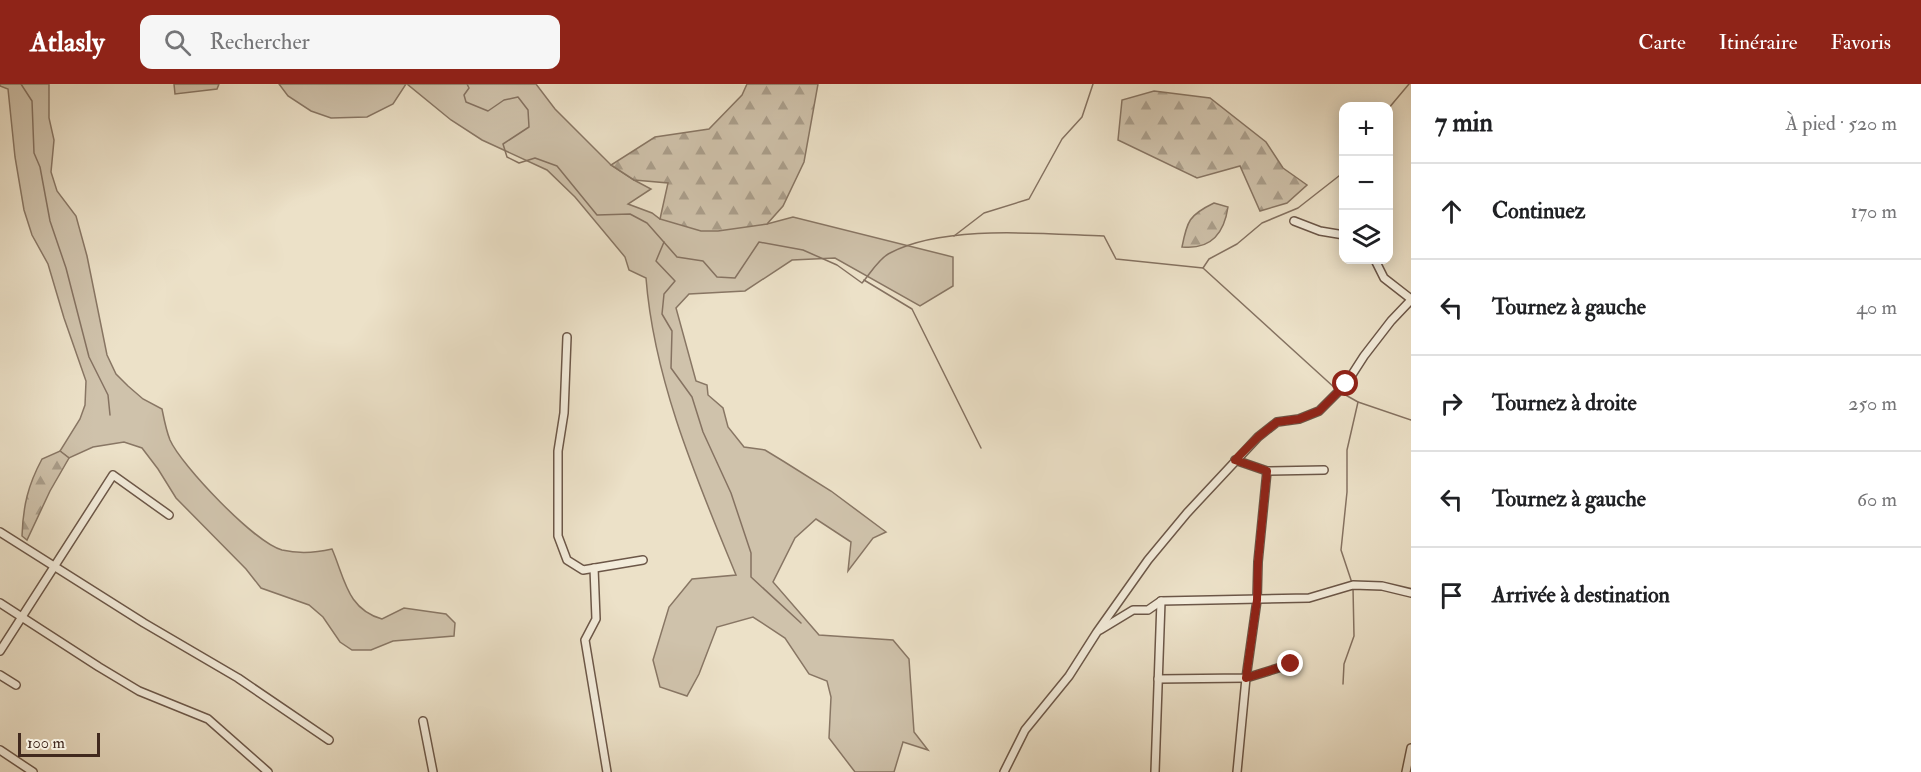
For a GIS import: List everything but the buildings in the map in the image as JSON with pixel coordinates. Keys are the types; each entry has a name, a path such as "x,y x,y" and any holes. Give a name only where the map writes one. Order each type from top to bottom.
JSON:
{"street":[{"path":"1294,221 1320,231 1339,234"},
{"path":"1005,772 1025,730 1069,676 1148,560 1187,513 1235,460 1277,422 1299,419 1319,411 1346,384 1384,330 1411,299 1384,279 1377,264"},
{"path":"567,337 564,414 558,450 558,536 567,560 583,570 643,560"},
{"path":"1235,460 1267,471 1324,470"},
{"path":"1237,772 1246,678 1257,600 1258,562 1267,471"},
{"path":"0,651 112,475 169,515"},
{"path":"0,532 238,678 329,740"},
{"path":"594,568 596,619 585,640 607,772"},
{"path":"1097,632 1133,610 1148,610 1161,601 1310,598 1353,585 1382,586 1411,593"},
{"path":"1155,772 1161,601"},
{"path":"0,603 139,691 208,719 268,772"},
{"path":"1158,679 1246,678 1291,664"},
{"path":"0,675 16,685"},
{"path":"423,721 433,772"},
{"path":"1406,772 1411,748"},
{"path":"0,750 33,772"}],"green space":[{"path":"0,84 49,84 49,118 54,140 51,172 57,191 76,216 87,256 107,355 116,374 128,386 143,399 162,409 170,440 188,467 238,519 270,544 282,550 295,552 332,549 349,592 361,608 370,614 382,619 404,608 446,614 455,623 454,636 393,641 371,650 352,650 340,642 323,617 309,605 261,588 246,569 176,498 142,448 124,442 93,447 69,458 60,451 80,419 85,405 86,381 48,264 32,235 24,210 15,157 8,89"},
{"path":"174,84 219,84 217,89 175,94"},
{"path":"279,84 406,84 393,104 367,117 331,118 311,111 288,96"},
{"path":"407,84 536,84 555,109 611,165 651,189 628,204 652,213 660,219 767,224 793,217 953,257 953,286 920,306 835,258 792,260 745,291 689,294 676,308 696,381 707,385 708,395 723,408 728,427 744,447 765,450 831,491 886,532 873,538 848,571 851,542 816,519 795,538 773,582 819,635 893,640 909,659 914,732 928,750 903,742 894,772 855,772 829,738 831,697 827,681 809,674 785,638 753,617 717,627 699,674 687,696 660,687 653,660 669,607 692,579 736,575 679,430 658,354 646,278 629,270 625,257 575,197 547,170 482,140 451,120"},
{"path":"747,84 818,84 804,162 783,206 767,224 718,231 701,231 660,219 668,183 634,180 611,165 655,137 709,129 742,95"},
{"path":"1154,91 1210,98 1266,142 1283,168 1307,185 1287,203 1260,211 1240,166 1197,178 1118,140 1122,100"},
{"path":"1214,203 1228,207 1219,232 1208,243 1201,246 1182,247 1190,220 1199,211"},
{"path":"60,451 69,458 50,491 27,540 22,536 23,525 25,505 33,478 42,459"}],"waterway":[{"path":"21,84 32,101 34,153 40,167 50,221 66,268 89,357 108,395 110,415"},
{"path":"467,84 469,88 464,95 466,102 488,111 504,100 518,97 528,110 529,127 503,144 507,157 519,163 535,158 557,166 597,215 630,214 647,223 677,257 703,261 717,277 735,278 759,242 803,250 837,265 862,283 886,255 912,244 938,238 995,233 1104,236 1116,259 1203,268 1336,389"},
{"path":"954,236 984,213 1029,199 1062,139 1082,117 1093,84"},
{"path":"1393,103 1409,84"},
{"path":"1203,268 1209,259 1237,244 1262,223 1298,208 1339,176"},
{"path":"664,242 656,261 675,281 664,294 662,314 672,331 671,368 692,397 703,432 731,493 751,553 751,577 801,623"},
{"path":"864,280 912,309 981,448"},
{"path":"1342,393 1358,402 1411,420"},
{"path":"1352,583 1341,550 1347,492 1347,450 1358,402"},
{"path":"1343,684 1344,664 1354,636 1353,588"}],"route":[{"path":"1291,664 1246,678 1257,600 1258,562 1267,471 1235,460 1277,422 1299,419 1319,411 1346,384"}]}
